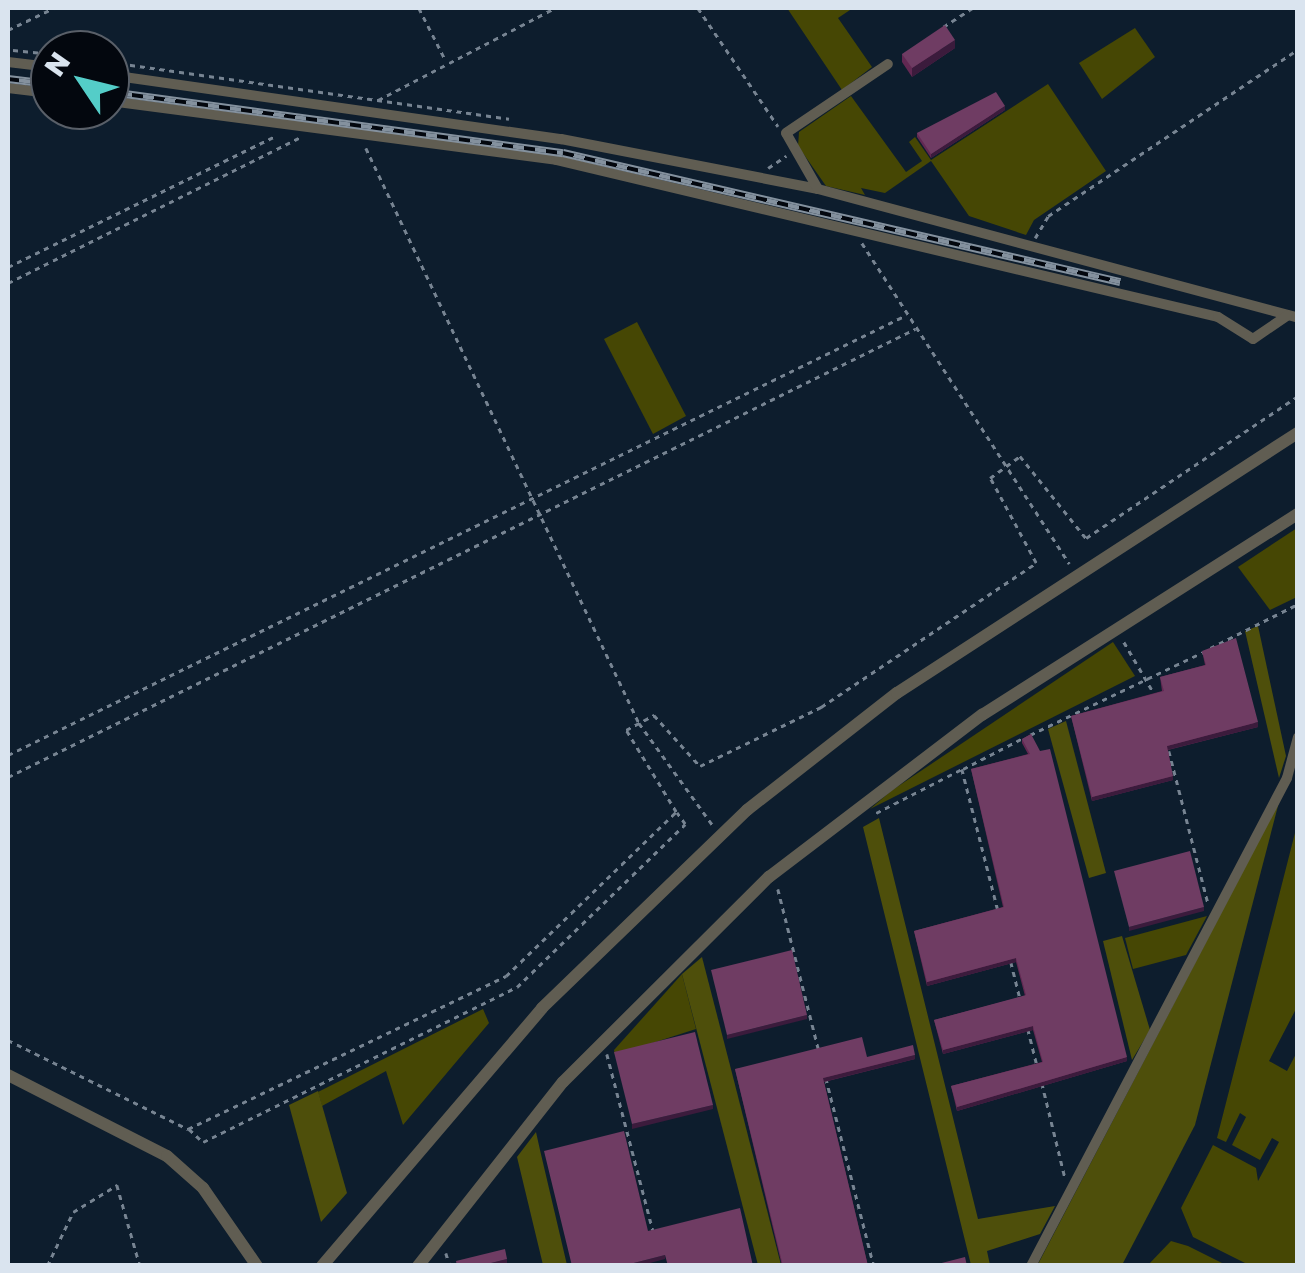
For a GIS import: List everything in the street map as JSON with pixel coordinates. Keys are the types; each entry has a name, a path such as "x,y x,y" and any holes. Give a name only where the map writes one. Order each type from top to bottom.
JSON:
{"street":[{"path":"818,189 786,133 888,64"},
{"path":"130,78 375,111 818,189 1293,316"},
{"path":"130,103 556,160 1218,318 1249,343 1293,316"},
{"path":"322,1266 542,1008 720,834 882,704 1298,433"},
{"path":"418,1266 603,1039 769,876 982,714 1298,514"},
{"path":"1032,1266 1287,778 1298,738"},
{"path":"8,1075 168,1156 211,1198 257,1266"}],"path":[{"path":"8,30 54,8"},
{"path":"420,8 446,60"},
{"path":"130,64 380,95 555,8"},
{"path":"698,8 786,133"},
{"path":"930,36 972,8"},
{"path":"1031,243 1048,216 1298,50"},
{"path":"375,111 380,95"},
{"path":"8,268 291,123"},
{"path":"8,283 316,125"},
{"path":"368,132 364,160 639,723 720,834"},
{"path":"854,229 915,329 1078,575"},
{"path":"8,755 532,502 906,315"},
{"path":"8,776 915,329"},
{"path":"8,1040 188,1128 203,1142 510,991 685,824 626,730 654,715 700,766 821,707 1036,563 990,478 1020,456 1086,538 1298,396"},
{"path":"873,814 1152,682 1298,604"},
{"path":"1115,628 1152,682 1156,700"},
{"path":"1166,737 1212,919"},
{"path":"962,769 1001,923"},
{"path":"188,1128 506,976 676,812"},
{"path":"769,876 874,1266"},
{"path":"1006,942 1021,1000"},
{"path":"506,976 510,991"},
{"path":"1026,1020 1070,1193"},
{"path":"603,1039 657,1246"},
{"path":"47,1266 73,1212 118,1185 140,1266"}],"shaded area":[{"path":"787,8 853,8 838,18 872,67 842,90"},
{"path":"1135,28 1155,57 1102,99 1079,63"},
{"path":"1048,84 1106,171 1034,220 1026,235 969,216 931,161 885,193 861,188 865,195 826,186 798,146 799,132 851,96 906,172 922,161 909,142 915,137 931,160"},
{"path":"637,322 686,416 653,434 604,339"},
{"path":"1297,528 1297,597 1270,610 1238,567"},
{"path":"1258,626 1286,756 1279,778 1245,631"},
{"path":"1113,642 1135,676 870,809 891,791"},
{"path":"1066,721 1106,873 1089,878 1048,729"},
{"path":"1279,802 1195,1125 1167,1179 1122,1265 1037,1266"},
{"path":"879,818 978,1219 1055,1206 1040,1234 987,1251 990,1265 971,1265 863,827"},
{"path":"1297,825 1297,1007 1269,1061 1287,1071 1297,1052 1297,1265 1249,1265 1193,1237 1181,1208 1213,1145 1256,1168 1258,1181 1279,1142 1272,1138 1260,1160 1232,1145 1246,1117 1240,1113 1226,1142 1217,1138"},
{"path":"1207,916 1186,955 1133,969 1125,938"},
{"path":"1122,936 1150,1030 1132,1060 1103,941"},
{"path":"702,957 781,1265 758,1265 682,974"},
{"path":"682,974 696,1029 615,1055 614,1050"},
{"path":"483,1009 489,1023 403,1125 386,1071 322,1106 318,1092"},
{"path":"318,1091 347,1193 321,1222 289,1105"},
{"path":"536,1132 567,1265 543,1265 517,1157"},
{"path":"1171,1241 1188,1246 1226,1265 1148,1265"}],"building":[{"path":"945,25 955,40 912,68 902,54"},
{"path":"996,92 1005,106 931,154 917,133"},
{"path":"1236,638 1258,722 1167,746 1173,776 1092,797 1071,716 1164,691 1160,677 1206,665 1202,651"},
{"path":"1031,734 1040,751 1050,749 1127,1057 957,1107 951,1086 1043,1062 1033,1026 943,1050 934,1020 1026,995 1016,958 927,982 914,931 1004,907 971,769 1030,754 1022,739"},
{"path":"1190,851 1204,907 1129,927 1114,871"},
{"path":"792,950 807,1015 727,1035 711,970"},
{"path":"695,1032 713,1105 632,1124 614,1052"},
{"path":"862,1037 867,1057 913,1045 915,1055 823,1078 868,1266 783,1266 735,1069"},
{"path":"624,1131 648,1231 740,1208 753,1266 668,1266 665,1255 622,1266 572,1266 544,1151"},
{"path":"505,1249 507,1259 479,1266 457,1266 456,1261"},
{"path":"965,1257 967,1266 930,1266"}],"railway":[{"path":"8,79 30,82"},
{"path":"130,95 563,153 1120,282"}]}
